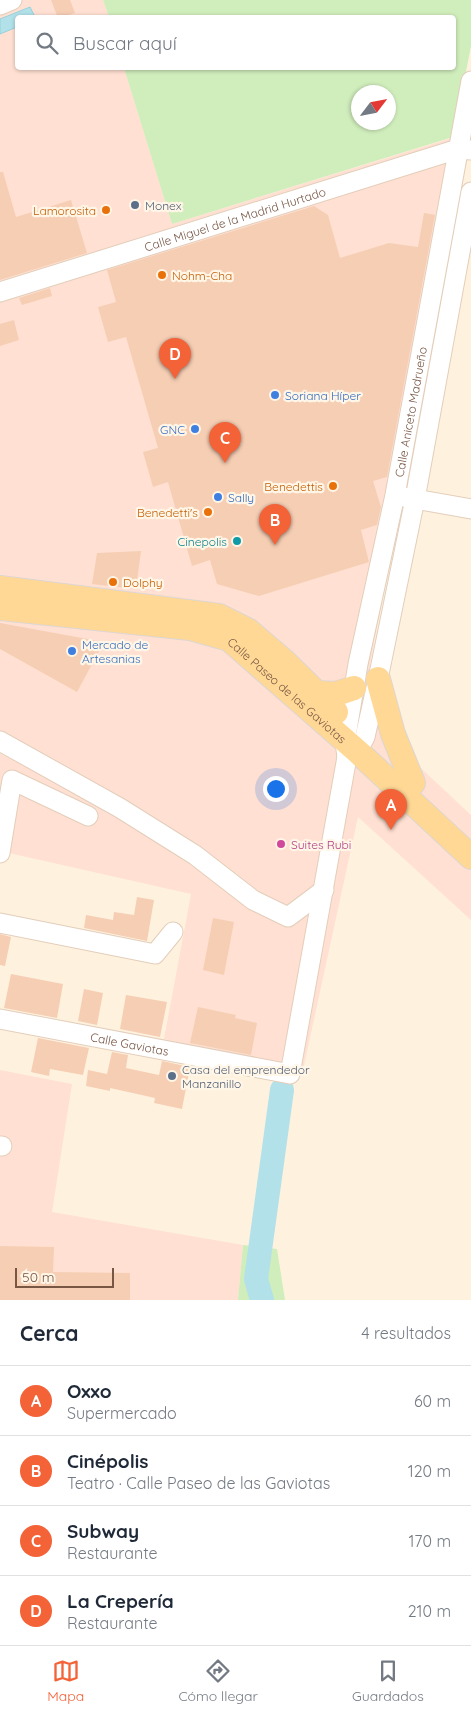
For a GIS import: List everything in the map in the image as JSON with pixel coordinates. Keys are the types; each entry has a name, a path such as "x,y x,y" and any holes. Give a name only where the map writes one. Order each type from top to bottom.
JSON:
{"main road":[{"name":"Calle Paseo de las Gaviotas","path":"0,588 220,616 249,631 316,693 353,742 413,784 471,836"},
{"name":"Calle Paseo de las Gaviotas","path":"0,608 190,628 229,639 353,742 471,857"},
{"path":"378,679 392,734 413,784"},
{"path":"316,693 336,694 354,688"}],"street":[{"path":"0,5 12,0"},
{"name":"Calle Aniceto Madrueño","path":"353,742 354,688 395,496 464,149 471,81"},
{"name":"Calle Miguel de la Madrid Hurtado","path":"0,292 464,149"},
{"name":"Calle Aniceto Madrueño","path":"353,742 378,679 415,499 471,192"},
{"path":"395,496 471,509"},
{"path":"0,741 120,808 195,855 253,900 288,917 324,890 353,742"},
{"path":"0,853 12,780 88,816"},
{"name":"Calle Gaviotas","path":"0,1019 290,1074 324,890"},
{"path":"0,923 155,954 173,932"}],"shaded area":[{"path":"0,0 103,0 108,15 15,15 15,70 125,70 172,224 471,132 361,712 471,815 471,920 358,817 303,1070 164,1039 191,894 0,851"},
{"path":"0,1070 72,1084 52,1212 243,1245 238,1300 0,1300"}],"green space":[{"path":"103,0 471,0 471,46 453,137 172,224 125,70 456,70 456,15 108,15"},
{"path":"243,1245 277,1249 285,1300 238,1300"}],"water":[{"path":"30,7 34,15 15,15 15,28 0,34 0,19"}],"building":[{"path":"51,0 70,0 75,13 57,15"},
{"path":"0,172 3,172 16,217 71,200 87,253 0,280"},
{"name":"Soriana Híper","path":"314,206 328,215 340,258 389,243 418,247 424,213 435,215 387,477 373,481 381,507 377,525 361,530 369,562 259,596 217,584 210,560 192,566 168,482 153,487 143,452 158,448 126,337 108,342 98,307 116,302 107,270"},
{"path":"50,288 52,296 22,305 19,298"},
{"path":"14,320 19,340 0,346 0,324"},
{"path":"141,551 136,589 92,584 97,553"},
{"path":"0,623 104,642 77,692 0,649"},
{"path":"137,897 154,900 147,941 84,928 86,915 113,920 114,912 134,915"},
{"path":"213,918 234,922 224,975 203,970"},
{"path":"0,934 11,937 5,966 0,965"},
{"path":"11,974 63,984 57,1018 4,1008"},
{"path":"84,989 103,993 97,1025 78,1021"},
{"path":"126,995 167,1002 160,1037 120,1029"},
{"path":"198,1007 236,1015 235,1018 257,1023 251,1055 190,1043"},
{"path":"38,1038 89,1048 83,1075 50,1069 49,1076 31,1072"},
{"path":"112,1052 128,1055 126,1068 159,1075 162,1061 190,1067 182,1109 154,1103 155,1098 110,1088 110,1091 86,1086 88,1070 107,1074"},
{"path":"0,1246 54,1247 53,1272 130,1273 130,1300 0,1300"}],"waterway":[{"path":"262,1300 256,1279 282,1090"}],"place":[{"name":"Monex","path":"135,205"},
{"name":"Lamorosita","path":"106,210"},
{"name":"Nohm-Cha","path":"162,275"},
{"name":"La Crepería","path":"175,379"},
{"name":"Soriana Híper","path":"275,395"},
{"name":"GNC","path":"195,429"},
{"name":"Subway","path":"225,463"},
{"name":"Benedettis","path":"333,486"},
{"name":"Sally","path":"218,497"},
{"name":"Benedetti's","path":"208,512"},
{"name":"Cinepolis","path":"237,541"},
{"name":"Cinépolis","path":"275,545"},
{"name":"Dolphy","path":"113,582"},
{"name":"Mercado de Artesanias","path":"72,651"},
{"name":"Oxxo","path":"391,830"},
{"name":"Suites Rubi","path":"281,844"},
{"name":"Casa del emprendedor Manzanillo","path":"172,1076"}]}
